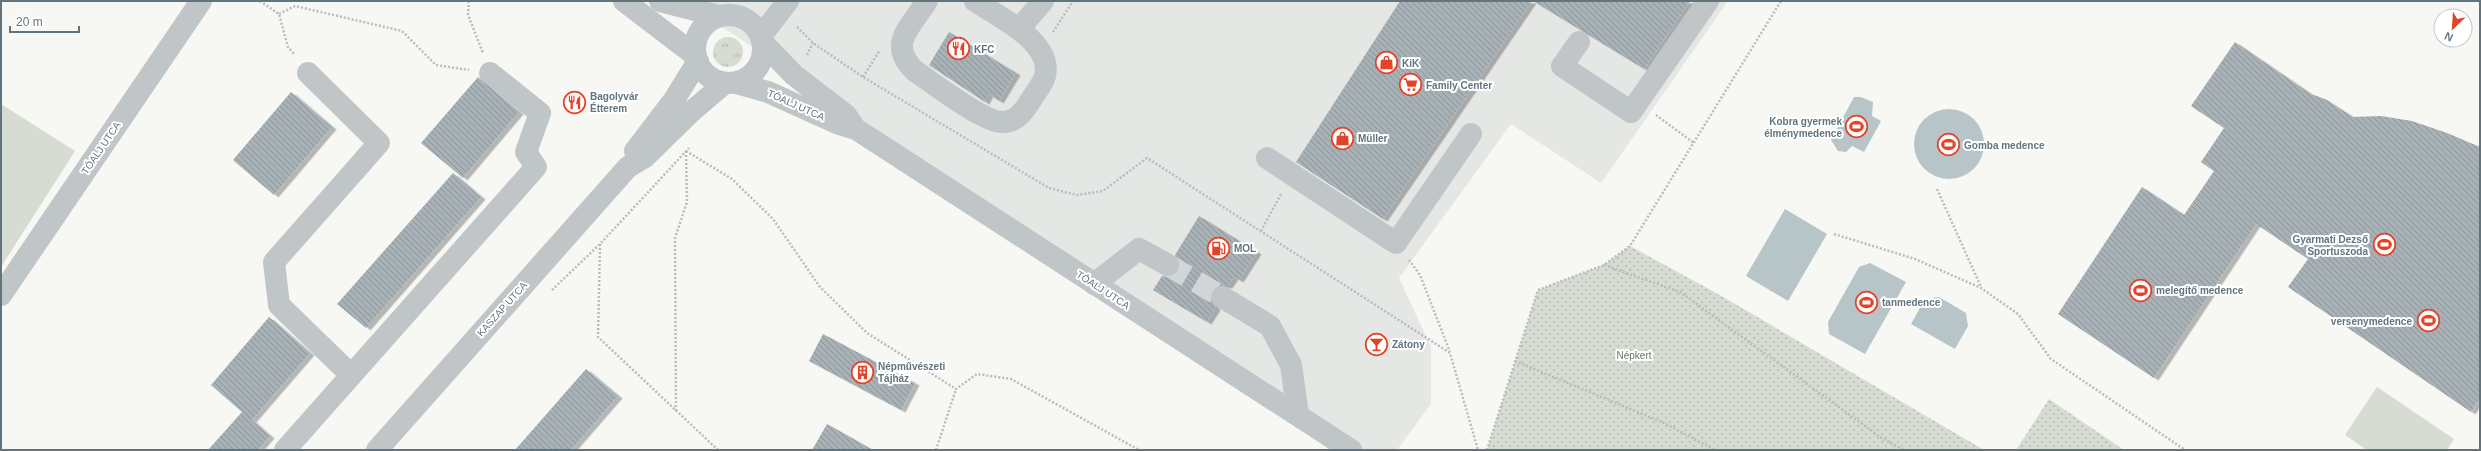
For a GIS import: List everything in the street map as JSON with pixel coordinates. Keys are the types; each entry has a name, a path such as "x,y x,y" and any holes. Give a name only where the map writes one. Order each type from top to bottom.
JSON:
{"street":[{"name":"TÓALJ UTCA","path":"1,295 201,1"},
{"path":"624,1 696,59 706,74 715,81 731,83 746,79 761,64 762,40 788,1"},
{"path":"660,1 748,21 762,40"},
{"path":"696,59 698,36 710,20 724,16 749,1"},
{"path":"927,1 902,41 900,49 906,62 915,71 993,120 1002,122 1014,119 1023,112 1045,77 1045,66 1040,50 1033,40 1019,29 975,1"},
{"path":"1579,42 1562,66 1631,112 1708,1"},
{"path":"1019,29 1042,2"},
{"name":"TÓALJ UTCA","path":"762,40 794,75 846,115 856,129"},
{"name":"KASZAP UTCA","path":"628,167 635,151 674,100 696,59"},
{"path":"308,73 379,143 274,262 279,306 351,375"},
{"path":"285,450 536,167 526,152 540,113 490,73"},
{"name":"TÓALJ UTCA","path":"731,83 768,92 839,124 856,129 1351,450"},
{"name":"KASZAP UTCA","path":"376,450 628,167 645,157 691,112 731,83"},
{"path":"1268,158 1396,243 1471,134"},
{"path":"1094,284 1139,249 1168,265"},
{"path":"1222,297 1270,326 1291,365 1298,415"}],"path":[{"path":"260,1 278,14 288,47 308,73"},
{"path":"278,14 295,6 402,31 436,65 490,73 468,15 469,1"},
{"path":"1487,450 1538,290 1604,266 1630,246 1780,1"},
{"path":"794,75 814,43 863,77 1049,188 1077,195 1103,191 1147,158 1450,353"},
{"path":"1638,102 1694,143"},
{"path":"690,146 600,244 598,337 718,450"},
{"path":"686,151 732,179 773,219 820,287 868,333 956,389"},
{"path":"676,411 675,238 687,202 686,151"},
{"path":"1261,231 1292,174"},
{"path":"1937,189 1981,288"},
{"path":"1834,234 1915,259 1981,288 2018,314 2051,359 2185,450"},
{"path":"1396,243 1420,275 1450,353 1478,450"},
{"path":"1604,266 1680,292 1883,439 1904,450"},
{"path":"1515,361 1664,423 1715,450"},
{"path":"936,450 956,389 976,374 1011,379 1139,450"}],"shaded area":[{"path":"683,1 1728,1 1601,183 1511,124 1399,278 1431,347 1431,404 1397,450 1361,450"},
{"name":"Kobra gyermek élménymedence","path":"1854,97 1861,97 1873,102 1872,116 1881,121 1864,152 1852,146 1846,152 1838,151 1831,140"},
{"name":"Gomba medence","path":"1949,109 1962,112 1974,119 1981,131 1984,144 1981,157 1974,169 1962,176 1949,179 1936,176 1924,169 1917,157 1914,144 1917,131 1924,119 1936,112"},
{"path":"1785,209 1827,234 1788,301 1746,276"},
{"name":"tanmedence","path":"1870,263 1906,282 1865,354 1829,334 1828,322 1859,267"},
{"path":"1939,297 1966,313 1968,326 1955,349 1911,324 1925,299"}],"green space":[{"path":"728,37 734,38 742,46 742,58 734,66 728,67 722,66 714,58 713,52 714,46 722,38"},
{"path":"1,104 75,151 1,267"},
{"name":"Népkert","path":"1630,246 1718,294 1984,450 1487,450 1538,290 1604,265"},
{"path":"2377,387 2454,439 2447,450 2367,450 2345,435"},
{"path":"2049,399 2124,450 2016,450"}],"building":[{"name":"Family Center","path":"1400,1 1532,1 1383,219 1296,162"},
{"path":"1533,1 1690,1 1644,69"},
{"name":"KFC","path":"949,32 1016,73 999,101 989,94 985,102 929,65"},
{"path":"2235,42 2311,94 2325,99 2353,117 2381,116 2412,121 2447,133 2480,147 2480,398 2471,412 2288,287 2308,259 2256,224 2154,378 2058,314 2142,187 2184,215 2214,171 2201,162 2224,128 2191,106"},
{"path":"478,77 519,112 463,178 421,143"},
{"path":"291,92 332,127 274,195 233,160"},
{"path":"453,173 481,197 366,328 337,304"},
{"path":"1199,216 1257,252 1239,280 1234,277 1228,286 1222,285 1212,290 1210,297 1216,308 1207,322 1153,290 1162,276 1169,277 1179,271 1180,264 1175,255"},
{"path":"269,317 310,353 252,420 270,436 258,450 208,450 242,412 211,385"},
{"name":"Népművészeti Tájház","path":"823,334 915,383 901,410 809,361"},
{"path":"586,369 618,396 571,450 515,450"},
{"path":"827,424 873,450 812,450"}],"tunnel":[{"path":"1168,265 1222,297"}],"place":[{"name":"KFC","path":"958,49"},
{"name":"KiK","path":"1386,63"},
{"name":"Family Center","path":"1410,85"},
{"name":"Bagolyvár Étterem","path":"574,102"},
{"name":"Kobra gyermek élménymedence","path":"1857,127"},
{"name":"Müller","path":"1343,138"},
{"name":"Gomba medence","path":"1949,145"},
{"name":"Gyarmati Dezső Sportuszoda","path":"2384,245"},
{"name":"MOL","path":"1219,248"},
{"name":"melegítő medence","path":"2141,290"},
{"name":"tanmedence","path":"1867,302"},
{"name":"versenymedence","path":"2428,321"},
{"name":"Zátony","path":"1376,344"},
{"name":"Népművészeti Tájház","path":"862,372"}]}
